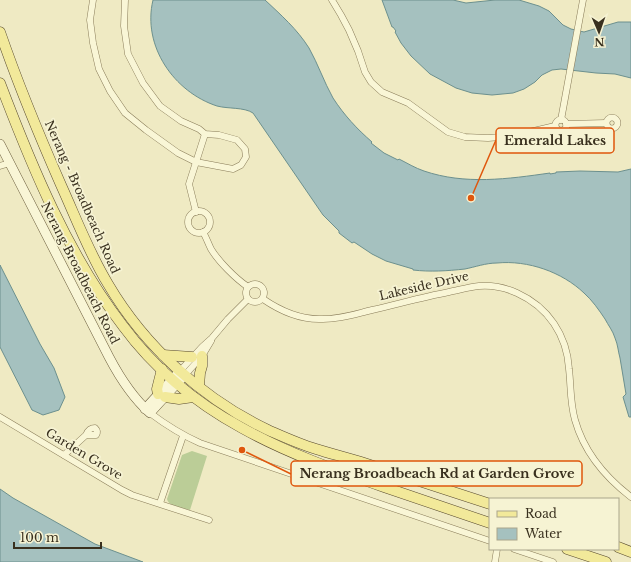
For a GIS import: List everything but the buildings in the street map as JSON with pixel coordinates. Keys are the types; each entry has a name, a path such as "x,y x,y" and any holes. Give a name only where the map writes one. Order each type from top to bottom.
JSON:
{"main road":[{"name":"Nerang - Broadbeach Road","path":"0,32 12,67 42,141 91,254 117,298 139,328 163,355 198,386 238,414 298,443 489,504"},
{"name":"Nerang - Broadbeach Road","path":"0,83 40,181 81,261 101,294 124,327 135,341 175,381 193,397 239,427 285,450 351,476 489,523"},
{"path":"163,355 197,356 202,366 198,386"},
{"path":"162,369 157,389 162,396 179,399 193,397"},
{"path":"619,547 631,552"},
{"path":"570,550 606,562"}],"street":[{"path":"93,0 90,20 92,43 99,69 110,91 125,113 178,153 196,162 233,169 241,165 246,157 245,148 237,140 219,135 205,134 199,129 181,121 160,106 143,83 128,54 124,26 125,0"},
{"path":"332,0 349,30 365,72 371,82 382,92 408,103 448,132 465,137 488,138 512,136 555,126"},
{"path":"555,126 557,121 561,120 583,0"},
{"path":"561,120 566,124 606,123"},
{"path":"555,126 558,130 562,131 566,124"},
{"path":"196,212 189,184 205,134"},
{"name":"Nerang Broadbeach Road","path":"0,144 116,370 130,392 160,421 183,436 200,443 489,541"},
{"path":"0,166 10,163"},
{"path":"196,212 204,213 209,218 209,226 203,232 192,231 188,224 188,220 192,214 196,212"},
{"path":"203,232 212,250 220,260 232,274 248,287"},
{"path":"254,284 261,286 264,293 262,299 255,302 248,299 246,293 248,287 254,284"},
{"name":"Lakeside Drive","path":"262,299 288,313 318,319 338,318 479,286 505,289 527,298 543,310 558,330 564,342 569,362 571,402 575,420 587,448 603,472 631,497"},
{"path":"148,411 228,319 248,299"},
{"path":"182,373 197,356 202,347 212,338"},
{"name":"Garden Grove","path":"0,417 122,490 209,520"},
{"path":"64,455 86,435"},
{"path":"160,504 183,436"},
{"path":"495,562 497,550"},
{"path":"517,550 553,562"}],"green space":[{"path":"192,451 207,456 190,510 170,504 167,499 182,455"}],"water":[{"path":"153,0 265,0 288,22 304,41 309,48 333,98 356,127 372,142 371,143 384,153 424,171 455,178 487,180 550,174 556,172 618,172 631,169 631,417 629,417 623,397 626,394 617,343 614,335 593,302 584,293 555,273 521,263 489,264 452,270 413,270 386,261 354,242 352,243 339,233 339,231 323,215 253,113 241,109 217,106 201,99 187,90 175,78 165,65 157,50 152,34 151,17"},
{"path":"382,0 453,0 466,3 495,0 519,0 539,6 549,11 563,25 571,29 584,32 618,22 631,22 631,78 615,74 561,69 552,70 542,75 535,82 524,89 513,93 492,95 472,93 456,88 430,74 411,56 401,43 395,32 396,31 392,27"},
{"path":"0,265 40,344 54,368 65,397 59,410 43,415 32,410 0,347"},
{"path":"0,489 13,498 95,544 143,562 0,562"}],"place":[{"name":"Emerald Lakes","path":"471,198"},
{"name":"Nerang Broadbeach Rd at Garden Grove","path":"242,450"}]}
